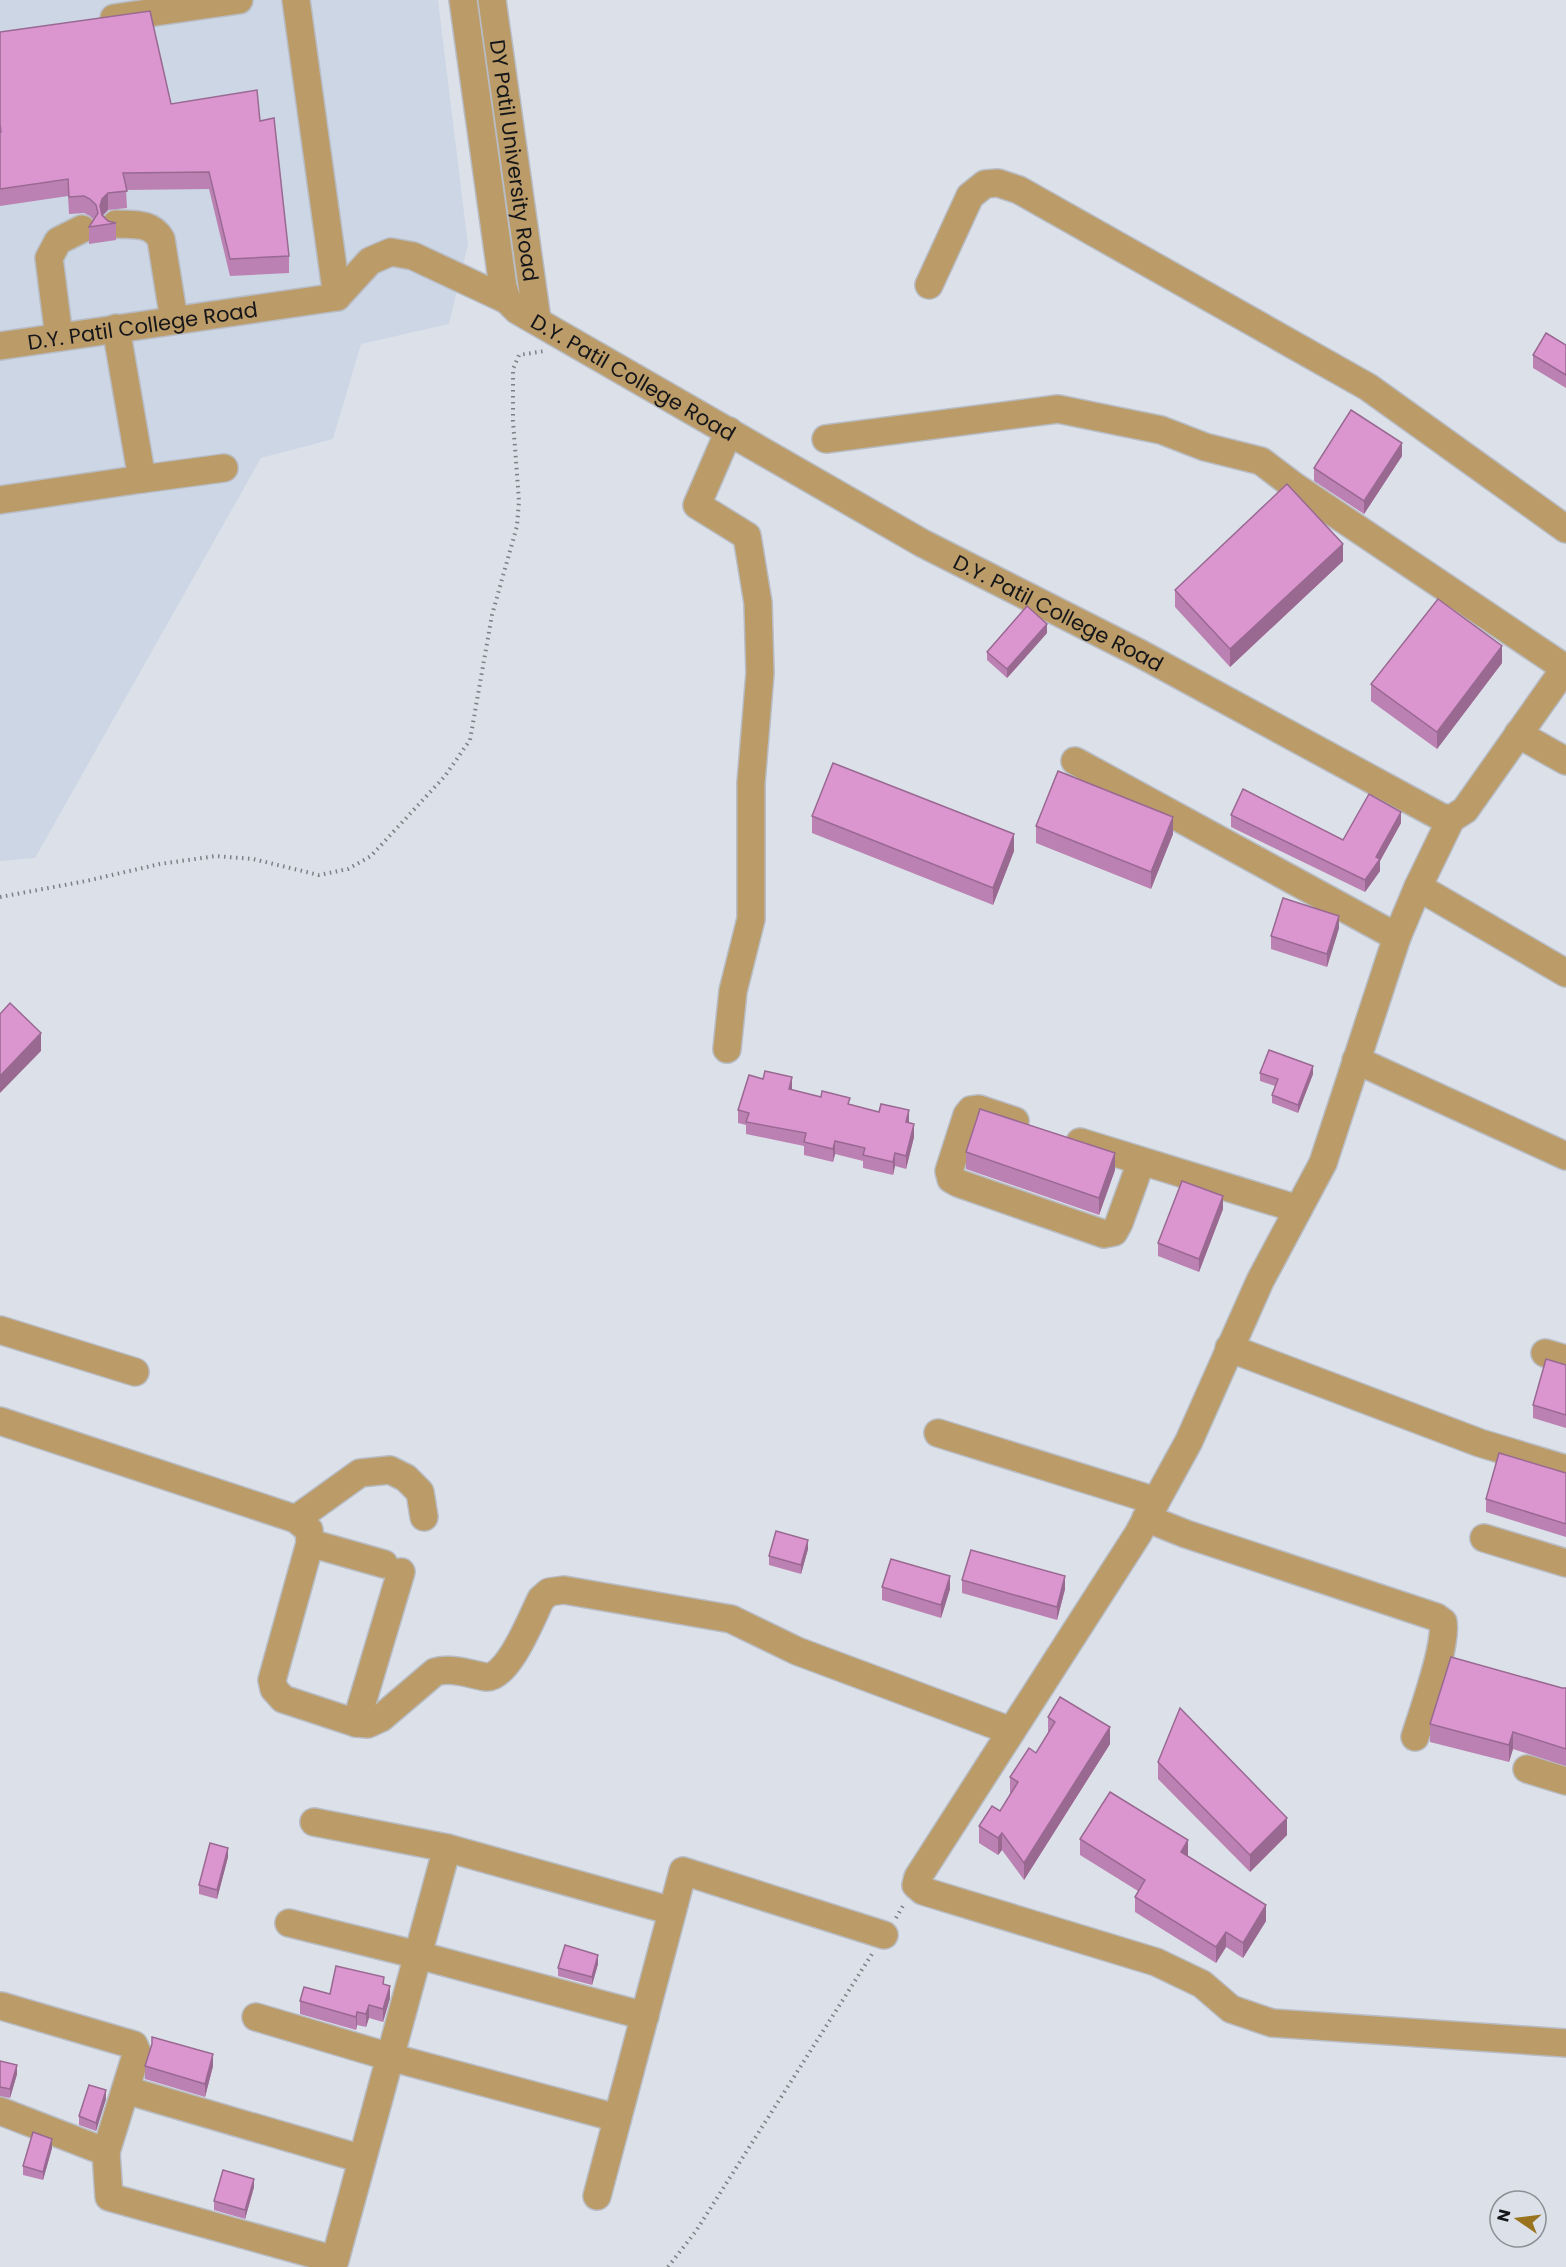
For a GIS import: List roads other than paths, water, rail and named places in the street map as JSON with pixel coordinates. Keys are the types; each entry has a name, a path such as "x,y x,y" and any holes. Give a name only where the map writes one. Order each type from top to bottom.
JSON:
{"street":[{"path":"91,21 239,0"},
{"path":"296,0 337,297"},
{"name":"DY Patil University Road","path":"463,0 503,287 507,300"},
{"name":"DY Patil University Road","path":"492,0 535,310"},
{"path":"929,285 969,196 985,184 998,183 1368,387 1566,529"},
{"path":"116,224 146,225 156,231 161,239 174,320"},
{"path":"59,337 49,258 58,241 82,229"},
{"name":"D.Y. Patil College Road","path":"0,346 337,297 370,261 391,252 413,255 507,300 535,310 572,341 922,543 1141,654 1441,817 1451,819"},
{"path":"116,328 142,479"},
{"path":"826,439 1058,408 1161,430 1204,447 1261,461 1294,486 1565,668 1465,810 1451,819 1397,937 1323,1163 1260,1281 1189,1441 1151,1510 918,1877 916,1885 922,1891 1156,1962 1202,1984 1231,2009 1272,2024 1566,2043"},
{"path":"727,1049 733,991 751,919 751,783 759,673 758,603 747,536 697,504 729,431"},
{"path":"0,500 224,468"},
{"path":"1518,734 1566,761"},
{"path":"1075,761 1397,937"},
{"path":"1418,887 1566,973"},
{"path":"1356,1060 1566,1156"},
{"path":"1142,1162 1119,1223 1114,1232 1104,1234 958,1184 951,1179 949,1171 967,1115 971,1110 980,1109 1142,1162 1298,1209"},
{"path":"0,1330 135,1372"},
{"path":"1229,1348 1480,1443 1566,1469"},
{"path":"0,1421 297,1519 309,1530 310,1543 272,1680 274,1689 283,1699 356,1723 368,1724 381,1718 435,1672 445,1669 490,1677 498,1674 509,1663 541,1599 549,1592 564,1590 731,1619 797,1651 1011,1731"},
{"path":"938,1433 1151,1510 1197,1538 1436,1617 1443,1622 1451,1658 1415,1737"},
{"path":"297,1519 360,1473 390,1470 406,1478 420,1492 424,1517"},
{"path":"1484,1538 1566,1563"},
{"path":"310,1543 392,1568 356,1723"},
{"path":"1527,1769 1566,1781"},
{"path":"314,1822 447,1848 672,1911"},
{"path":"1,2006 134,2045 137,2052 106,2152 109,2197 335,2260 447,1848"},
{"path":"597,2196 683,1871 884,1935"},
{"path":"289,1923 645,2016"},
{"path":"256,2017 390,2057 618,2118"},
{"path":"126,2090 362,2159"},
{"path":"0,2111 106,2152"}]}
